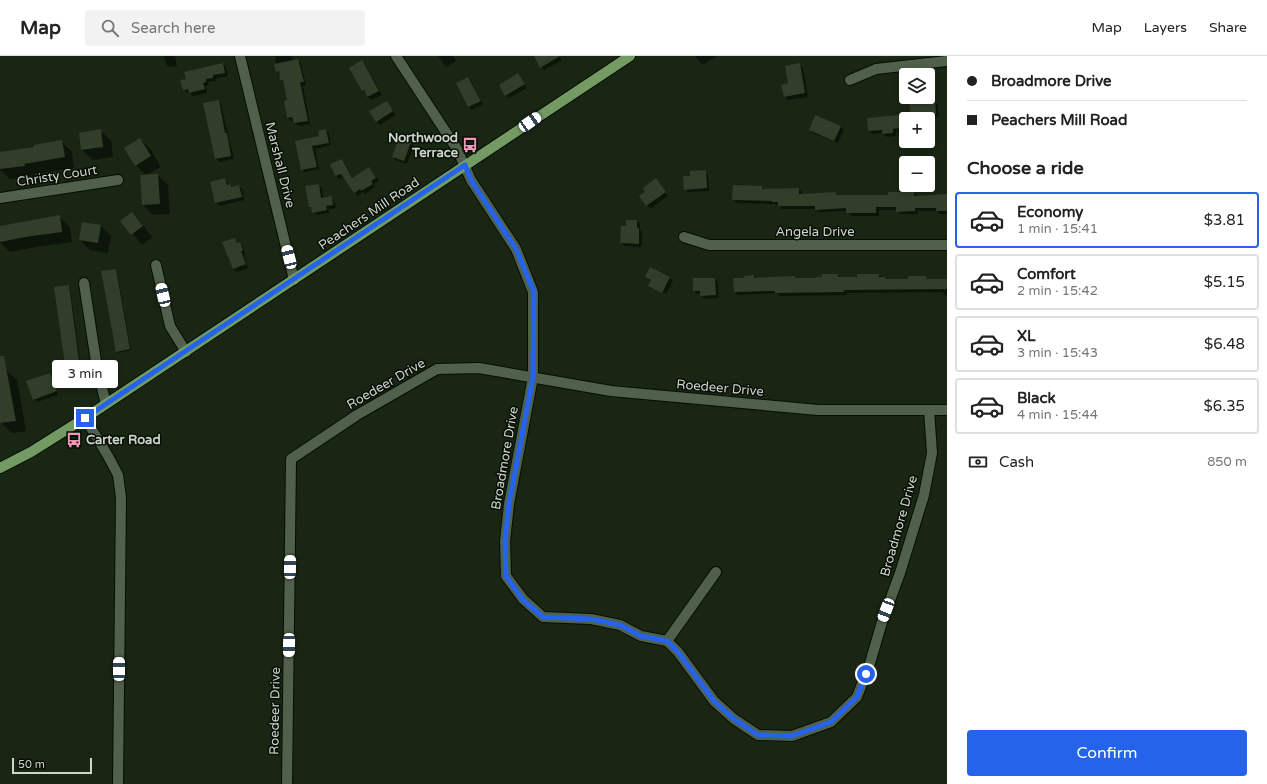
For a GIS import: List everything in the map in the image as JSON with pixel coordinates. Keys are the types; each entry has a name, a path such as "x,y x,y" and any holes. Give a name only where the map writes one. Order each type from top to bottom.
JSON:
{"main road":[{"name":"Peachers Mill Road","path":"0,468 31,452 186,352 630,56"}],"street":[{"name":"Marshall Drive","path":"240,56 294,280"},
{"path":"396,56 465,165"},
{"path":"850,80 876,68 947,61"},
{"name":"Broadmore Drive","path":"465,165 471,180 516,249 534,292 533,377 509,504 505,541 506,576 523,600 543,617 591,619 620,625 641,636 667,641 683,658 714,701 734,719 758,735 792,736 831,722 857,697 900,574 924,495 932,453 929,410"},
{"name":"Christy Court","path":"0,198 118,180"},
{"name":"Angela Drive","path":"684,237 709,245 947,245"},
{"path":"156,265 170,326 186,352"},
{"path":"84,283 97,368 106,404"},
{"name":"Roedeer Drive","path":"287,784 291,459 356,415 437,369 479,368 611,391 818,410 947,410"},
{"path":"85,418 118,475 121,498 118,784"},
{"path":"667,641 716,572"}],"building":[{"path":"534,56 560,56 540,68"},
{"path":"298,59 304,82 300,82 308,121 294,123 292,117 287,118 284,101 287,100 283,80 280,80 279,71 276,72 274,64"},
{"path":"362,60 379,91 367,97 349,68"},
{"path":"223,63 225,73 213,75 213,78 206,79 206,82 203,83 205,89 189,93 188,89 183,90 180,80 186,79 184,72"},
{"path":"800,63 805,93 784,97 781,85 788,83 785,66"},
{"path":"518,73 525,84 505,96 499,85"},
{"path":"468,77 481,101 468,107 456,83"},
{"path":"219,100 231,156 215,159 203,103"},
{"path":"387,101 393,111 376,122 369,111"},
{"path":"935,101 936,114 935,112 910,112 909,104 935,104"},
{"path":"815,115 841,126 834,141 809,130"},
{"path":"899,115 899,128 893,129 893,133 882,134 882,130 868,131 867,118"},
{"path":"101,129 103,147 81,150 79,133"},
{"path":"326,129 329,143 312,146 317,167 301,170 295,141 319,136 318,131"},
{"path":"399,137 411,142 404,161 392,157"},
{"path":"140,138 151,156 135,166 124,148"},
{"path":"62,140 65,157 24,164 25,166 0,169 0,152 34,147 34,145"},
{"path":"342,159 352,178 369,167 376,178 371,181 373,184 354,193 341,174 335,176 330,164"},
{"path":"706,170 707,188 684,190 683,176 690,176 690,171"},
{"path":"158,174 160,204 142,205 140,175"},
{"path":"225,178 227,185 230,184 231,187 239,185 242,197 215,203 210,182"},
{"path":"656,178 666,192 646,206 639,196 645,192 643,188"},
{"path":"319,184 321,198 332,196 333,205 326,206 327,210 312,213 311,207 309,207 305,186"},
{"path":"733,185 762,186 762,189 799,188 799,194 836,192 836,195 888,195 888,192 914,192 914,196 947,194 947,211 936,211 936,208 915,208 915,211 896,212 896,207 876,207 876,213 846,213 846,208 815,210 815,206 778,206 778,202 772,201 732,200"},
{"path":"132,212 143,226 131,235 120,221"},
{"path":"60,215 62,232 0,242 0,226"},
{"path":"626,220 637,220 637,228 639,228 639,244 620,243 621,226 626,226"},
{"path":"82,222 101,225 98,243 79,240"},
{"path":"235,238 237,243 240,242 243,251 241,251 246,264 233,269 222,242"},
{"path":"650,267 670,277 662,293 648,286 651,280 645,277"},
{"path":"116,269 130,349 116,352 101,271"},
{"path":"822,274 838,274 838,277 857,277 857,274 879,274 879,277 885,277 885,279 908,279 908,276 926,276 927,279 947,279 947,289 844,290 844,292 775,293 775,291 734,292 733,278 744,278 744,276 754,275 754,278 795,276 795,278 816,278 822,277"},
{"path":"693,278 715,278 716,295 700,296 700,291 693,291"},
{"path":"69,285 82,384 68,386 54,287"},
{"path":"0,356 4,356 16,421 0,423"},
{"path":"50,373 57,391 33,400 26,381"}],"place":[{"name":"Northwood Terrace","path":"470,145"},
{"name":"Carter Road","path":"74,440"}],"route":[{"path":"85,418 465,165 471,180 516,249 534,292 533,377 509,504 505,541 506,576 523,600 543,617 591,619 620,625 641,636 667,641 678,652 714,701 734,719 758,735 792,736 831,722 857,697 866,674"}]}
